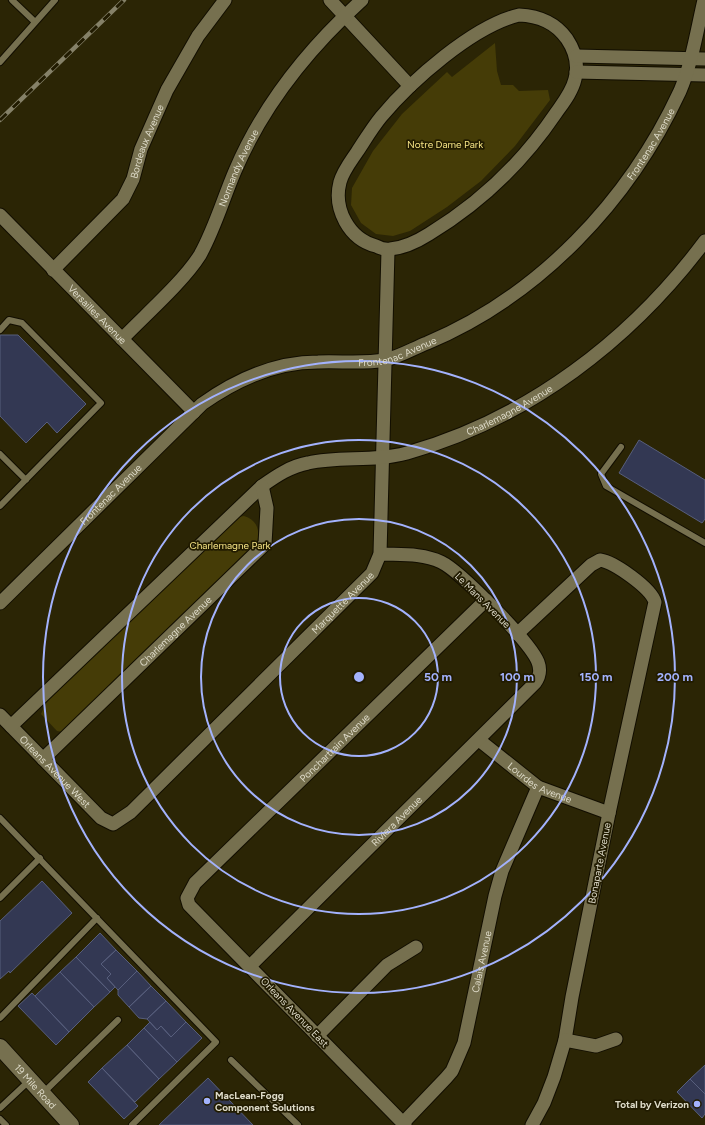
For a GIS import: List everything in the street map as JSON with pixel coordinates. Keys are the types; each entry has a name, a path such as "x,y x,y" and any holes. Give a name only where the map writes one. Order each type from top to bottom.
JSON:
{"street":[{"name":"Bordeaux Avenue","path":"53,270 123,199 133,180 141,150 167,90 198,36 225,0"},
{"path":"330,0 410,86"},
{"name":"Normandy Avenue","path":"122,339 177,282 199,256 220,212 236,171 272,103 293,73 345,16 362,0"},
{"name":"Frontenac Avenue","path":"0,603 202,404 226,388 249,376 278,367 317,362 357,363 386,360 443,336 492,310 533,281 579,238 631,174 663,122 680,90 686,74 704,0"},
{"path":"519,15 531,15 552,24 563,34 576,56 575,79 567,96 541,134 518,162 487,192 448,222 427,235 406,245 388,250 366,243 352,231 340,211 338,192 343,174 362,144 381,117 410,86 453,51 484,29 504,18 519,15"},
{"path":"576,56 705,60"},
{"path":"576,72 705,75"},
{"name":"Versailles Avenue","path":"0,215 194,412"},
{"name":"Charlemagne Avenue","path":"11,726 262,486 279,474 308,463 381,459 431,445 485,424 534,398 562,380 592,357 650,306 705,240"},
{"name":"Marquette Avenue","path":"113,824 131,812 372,573 380,554 381,459 386,360 388,250"},
{"name":"Charlemagne Avenue","path":"43,759 265,544 267,508 262,486"},
{"name":"Le Mans Avenue","path":"380,554 417,556 440,561 460,575 486,600 534,655 540,674"},
{"name":"Bonaparte Avenue","path":"517,634 591,565 600,560 610,563 645,588 653,597 654,609 609,813 572,997 565,1040 554,1077 544,1103 532,1125"},
{"name":"Ponchartrain Avenue","path":"186,898 194,883 486,600"},
{"name":"Riviera Avenue","path":"250,966 479,740 536,682 540,674"},
{"name":"Orleans Avenue West","path":"0,715 101,818 113,824"},
{"name":"Lourdes Avenue","path":"479,740 538,787 609,813"},
{"name":"Calais Avenue","path":"404,1124 452,1071 462,1048 495,896 512,845 538,787"},
{"name":"Orleans Avenue East","path":"186,898 189,905 404,1124"},
{"path":"317,1036 387,965 416,947"},
{"path":"565,1040 596,1046 616,1038"},
{"name":"19 Mile Road","path":"4,1054 71,1125"}],"lane":[{"path":"12,0 35,22"},
{"path":"0,62 55,0"},
{"path":"0,330 10,320 22,323 101,403 0,506"},
{"path":"621,447 601,474 606,486 705,542"},
{"path":"0,454 26,480"},
{"path":"0,818 216,1042 132,1125"},
{"path":"0,898 40,858"},
{"path":"0,1018 97,918"},
{"path":"42,1094 118,1020"},
{"path":"231,1060 298,1125"},
{"path":"0,1108 30,1080"},
{"path":"0,1119 6,1125"}],"green space":[{"name":"Notre Dame Park","path":"495,43 497,71 501,85 513,85 519,91 548,90 550,100 515,146 481,181 447,207 410,231 393,236 376,234 361,223 351,205 352,188 373,151 402,114 447,72 452,77"},
{"name":"Charlemagne Park","path":"244,516 252,520 257,527 258,536 256,545 63,732 57,731 41,714 47,701 233,518"}],"building":[{"path":"0,335 18,335 86,404 57,433 47,422 26,443 0,416"},
{"path":"639,440 705,480 705,519 702,523 619,473"},
{"path":"42,881 72,913 10,973 9,971 0,979 0,921"},
{"path":"100,933 116,950 101,964 111,974 107,978 115,987 110,992 76,957"},
{"path":"116,950 137,971 118,990 107,978 111,974 101,964"},
{"path":"76,957 110,992 94,1007 60,972"},
{"path":"137,971 151,986 129,1007 118,995 118,990"},
{"path":"60,972 94,1007 69,1032 35,996"},
{"path":"151,986 166,1001 147,1019 139,1018 129,1007"},
{"path":"32,993 69,1032 56,1045 18,1006"},
{"path":"166,1001 186,1022 171,1037 161,1026 157,1030 147,1019"},
{"path":"150,1022 157,1030 161,1026 171,1037 186,1022 202,1038 177,1062 144,1028"},
{"path":"144,1028 177,1062 159,1079 127,1045"},
{"path":"127,1045 159,1079 135,1102 102,1068"},
{"path":"705,1065 705,1094 690,1079"},
{"path":"102,1068 138,1106 124,1119 88,1082"},
{"name":"MacLean-Fogg Component Solutions","path":"208,1078 253,1125 159,1125"},
{"name":"Total by Verizon","path":"690,1079 705,1094 705,1114 702,1118 677,1092"}],"railway":[{"path":"0,120 124,0"}],"place":[{"name":"MacLean-Fogg Component Solutions","path":"207,1101"},
{"name":"Total by Verizon","path":"697,1104"}]}
